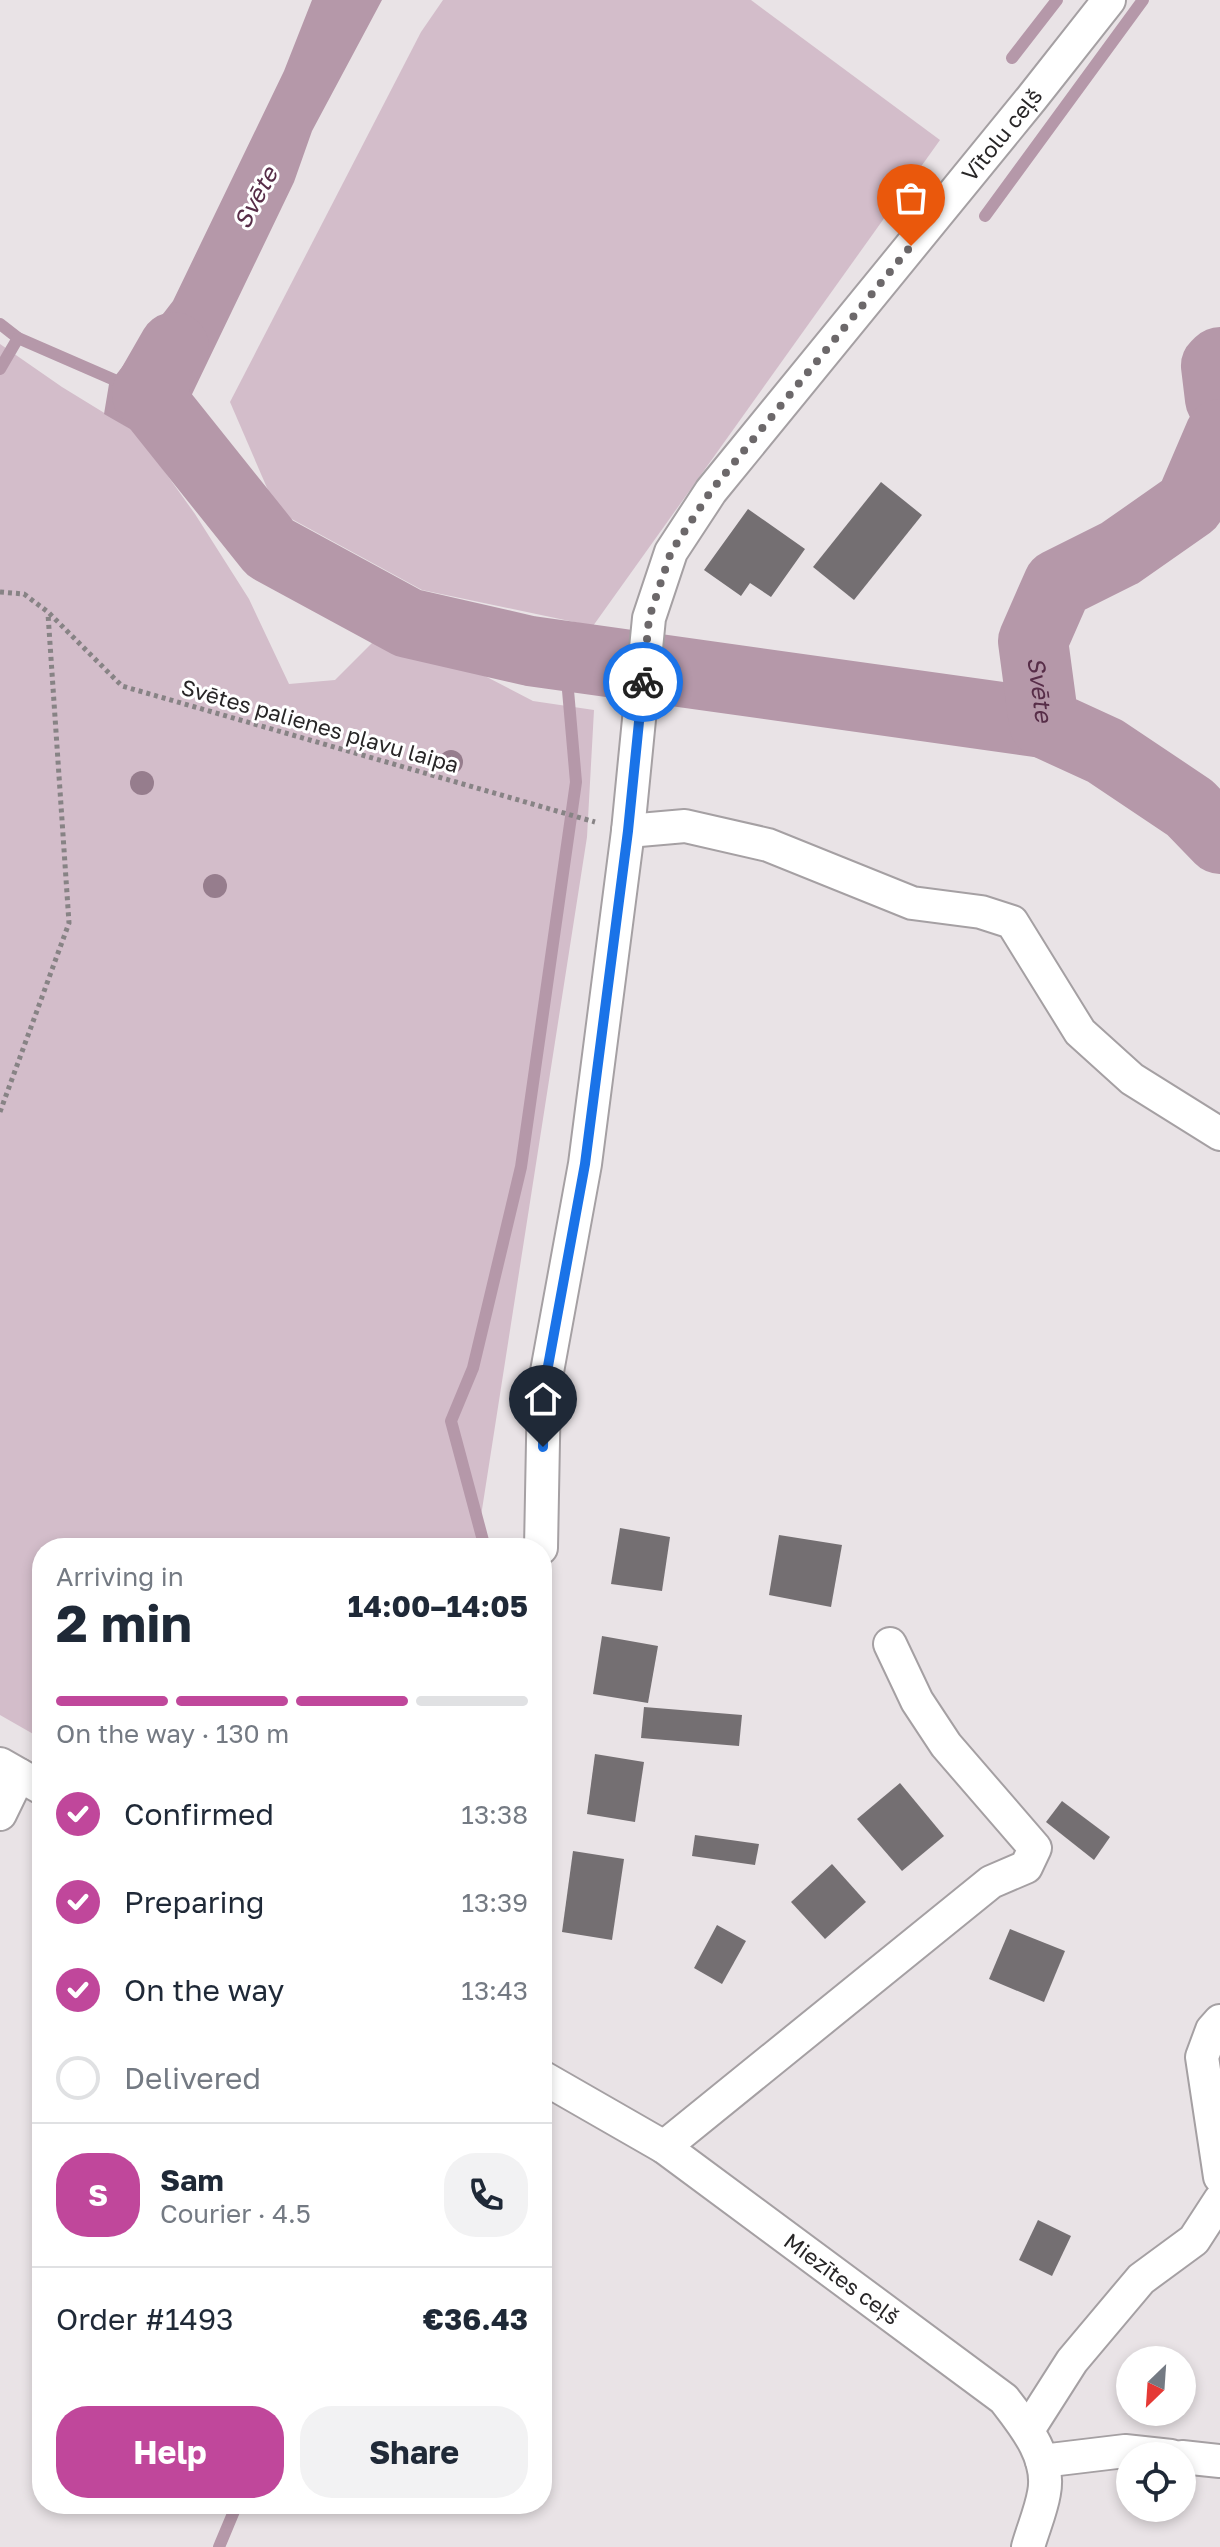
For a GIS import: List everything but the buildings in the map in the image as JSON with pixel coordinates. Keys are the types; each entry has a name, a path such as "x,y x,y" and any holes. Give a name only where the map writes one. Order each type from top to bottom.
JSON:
{"street":[{"name":"Vītolu ceļš","path":"618,828 639,728 649,618 671,552 711,491 1109,0"},
{"path":"541,1538 544,1388 585,1164 618,828 685,826 768,845 912,903 981,912 1012,922 1080,1032 1132,1079 1220,1134"},
{"path":"664,2147 991,1882 1026,1867 1035,1848 946,1745 917,1701 890,1644"},
{"path":"0,1814 20,1776"},
{"path":"1220,2021 1212,2030 1202,2057 1220,2177"},
{"name":"Miezītes ceļš","path":"552,2083 664,2147 1004,2399 1028,2430 1042,2461 1045,2490 1028,2547"},
{"path":"1028,2430 1072,2361 1121,2302 1141,2279 1194,2240 1220,2200"},
{"path":"1042,2461 1116,2452"},
{"path":"1196,2458 1220,2461"}],"path":[{"name":"Svētes palienes pļavu laipa","path":"0,592 24,594 48,612 122,686 618,828"},
{"path":"0,1112 69,923 48,612"}],"shaded area":[{"path":"443,0 751,0 940,140 593,626 422,590 277,511 230,402 421,32"},
{"path":"0,344 137,433 195,514 249,599 289,684 335,680 376,639 454,660 533,701 594,710 587,837 478,1538 32,1538 32,1733 0,1715"}],"water":[{"path":"312,0 382,0 312,131 294,182 183,413 166,433 137,433 104,414 109,384 173,301 284,71"}],"waterway":[{"path":"1012,58 1057,0"},
{"path":"985,216 1143,0"},
{"path":"0,324 18,338 126,385"},
{"path":"0,369 18,338"},
{"path":"174,347 147,394 270,548 408,623 530,651 1044,723"},
{"name":"Svēte","path":"1220,362 1216,366 1220,399"},
{"name":"Svēte","path":"1220,434 1190,504 1120,553 1058,584 1033,641 1044,723 1105,751 1190,808 1220,839"},
{"path":"482,1538 451,1421 473,1368 521,1167 576,782 565,656"},
{"path":"219,2547 233,2514"}],"way so far":[{"path":"643,682 649,618 671,552 711,491 911,246"}],"route":[{"path":"543,1447 544,1388 585,1164 628,831 643,682"}]}
